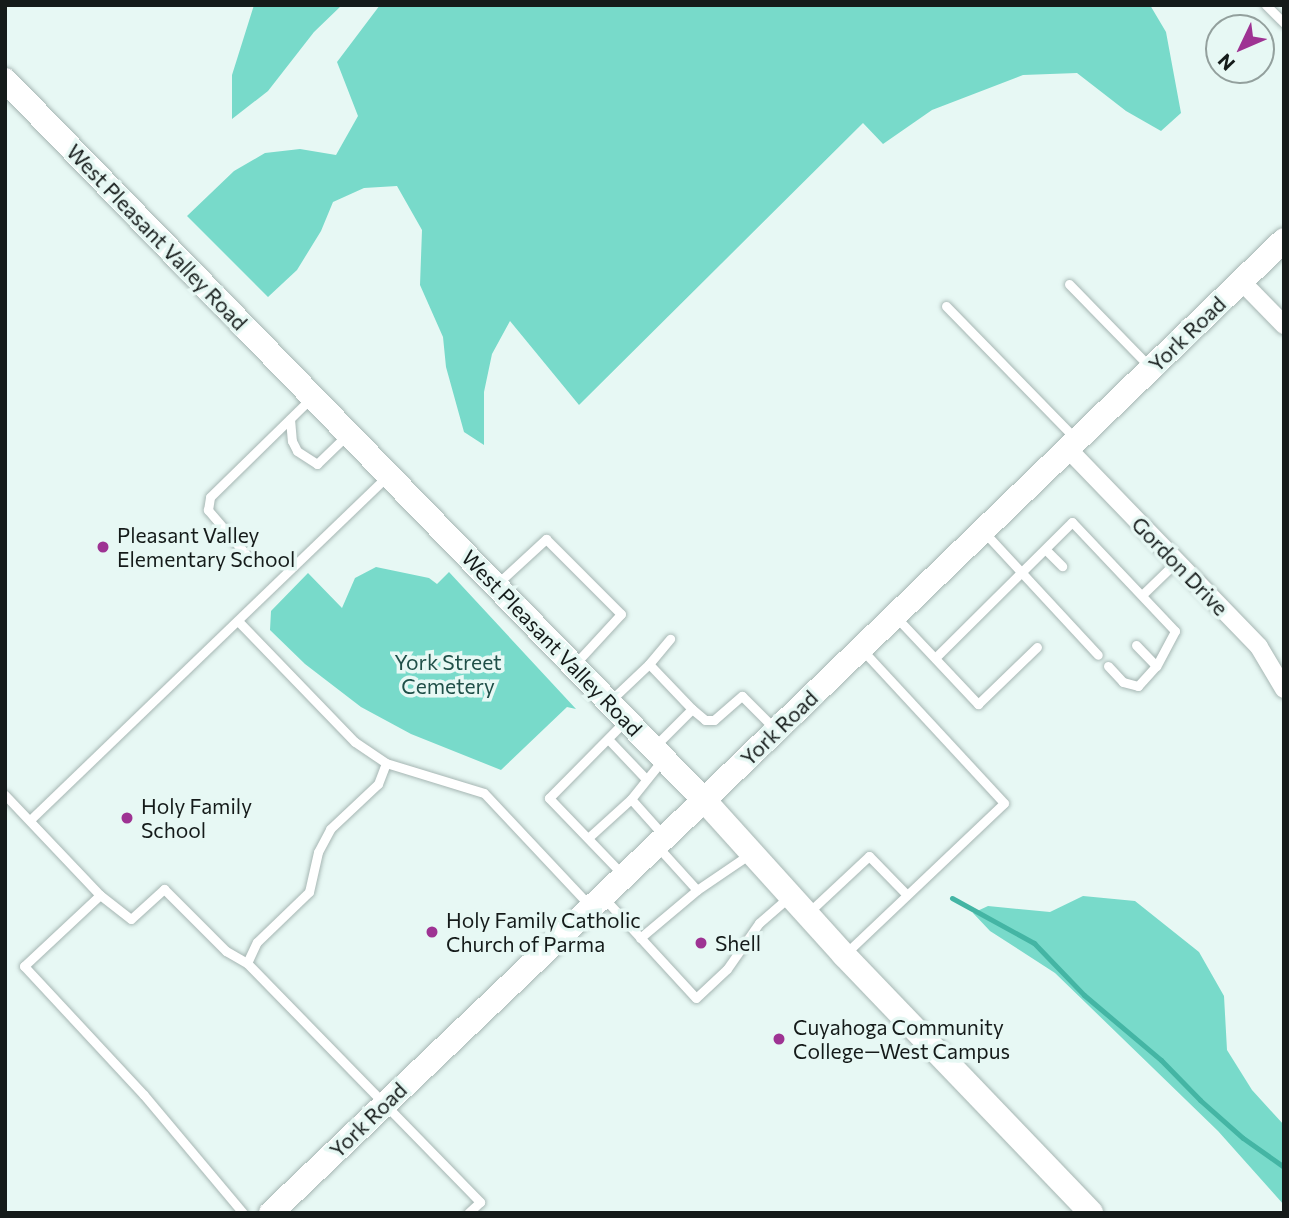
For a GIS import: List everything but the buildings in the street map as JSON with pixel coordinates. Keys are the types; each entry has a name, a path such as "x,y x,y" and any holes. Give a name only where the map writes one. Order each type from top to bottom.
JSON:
{"main road":[{"name":"West Pleasant Valley Road","path":"5,80 659,753 844,955 1091,1213"},
{"name":"York Road","path":"271,1213 776,731 1284,240"}],"street":[{"path":"1241,281 1284,325"},
{"name":"Gordon Drive","path":"1072,445 1176,562 1259,647 1284,689"}],"lane":[{"path":"1266,5 1284,23"},
{"path":"1069,285 1152,368"},
{"path":"946,306 1072,445"},
{"path":"250,559 208,510 210,497 312,397"},
{"path":"290,419 292,441 297,451 317,464 348,434"},
{"path":"31,819 388,476"},
{"path":"935,658 1024,574 1072,522 1175,631 1156,666 1138,686 1123,682 1108,666"},
{"path":"983,531 1098,655"},
{"path":"495,586 546,539 621,614 574,665"},
{"path":"1046,550 1062,566"},
{"path":"1142,595 1176,562"},
{"path":"895,616 978,704 1037,647"},
{"path":"238,621 355,742 386,763 484,793 597,902 640,938 696,998 727,969 759,923 799,905 869,856 907,895"},
{"path":"609,702 649,664 670,639"},
{"path":"1136,645 1156,666"},
{"path":"844,955 1004,803 861,649"},
{"path":"649,664 705,720 714,720 742,696 776,731"},
{"path":"587,838 631,799 659,753 692,709"},
{"path":"624,876 549,798 626,720"},
{"path":"608,739 645,778"},
{"path":"247,963 257,942 309,892 318,852 330,829 378,784 386,763"},
{"path":"5,795 31,819 100,895 131,919 163,889 226,951 247,963 480,1202 468,1213"},
{"path":"631,799 697,890"},
{"path":"640,938 697,890 751,853"},
{"path":"100,895 24,966 144,1095 243,1213"}],"green space":[{"path":"254,5 342,5 314,32 268,91 232,119 232,75"},
{"path":"380,5 1150,5 1166,32 1181,113 1161,131 1126,111 1077,73 1023,75 932,110 883,144 863,123 579,405 510,321 492,354 484,392 484,445 464,432 446,367 443,337 420,285 422,230 397,186 364,188 333,202 321,231 297,270 268,297 187,216 234,171 265,153 300,149 336,155 358,116 337,62"},
{"name":"York Street Cemetery","path":"376,567 429,578 437,584 449,572 576,709 567,707 501,770 411,734 361,707 305,664 270,630 271,611 308,573 342,608 355,578"},
{"path":"1083,896 1135,901 1199,952 1224,996 1227,1050 1252,1090 1284,1125 1284,1205 1218,1131 1055,973 990,931 973,913 988,906 1050,912"}],"waterway":[{"path":"952,898 1034,943 1084,995 1161,1060 1200,1100 1243,1138 1284,1167"}],"place":[{"name":"Pleasant Valley Elementary School","path":"103,547"},
{"name":"Holy Family School","path":"127,818"},
{"name":"Holy Family Catholic Church of Parma","path":"432,932"},
{"name":"Shell","path":"701,943"},
{"name":"Cuyahoga Community College—West Campus","path":"779,1039"}]}
